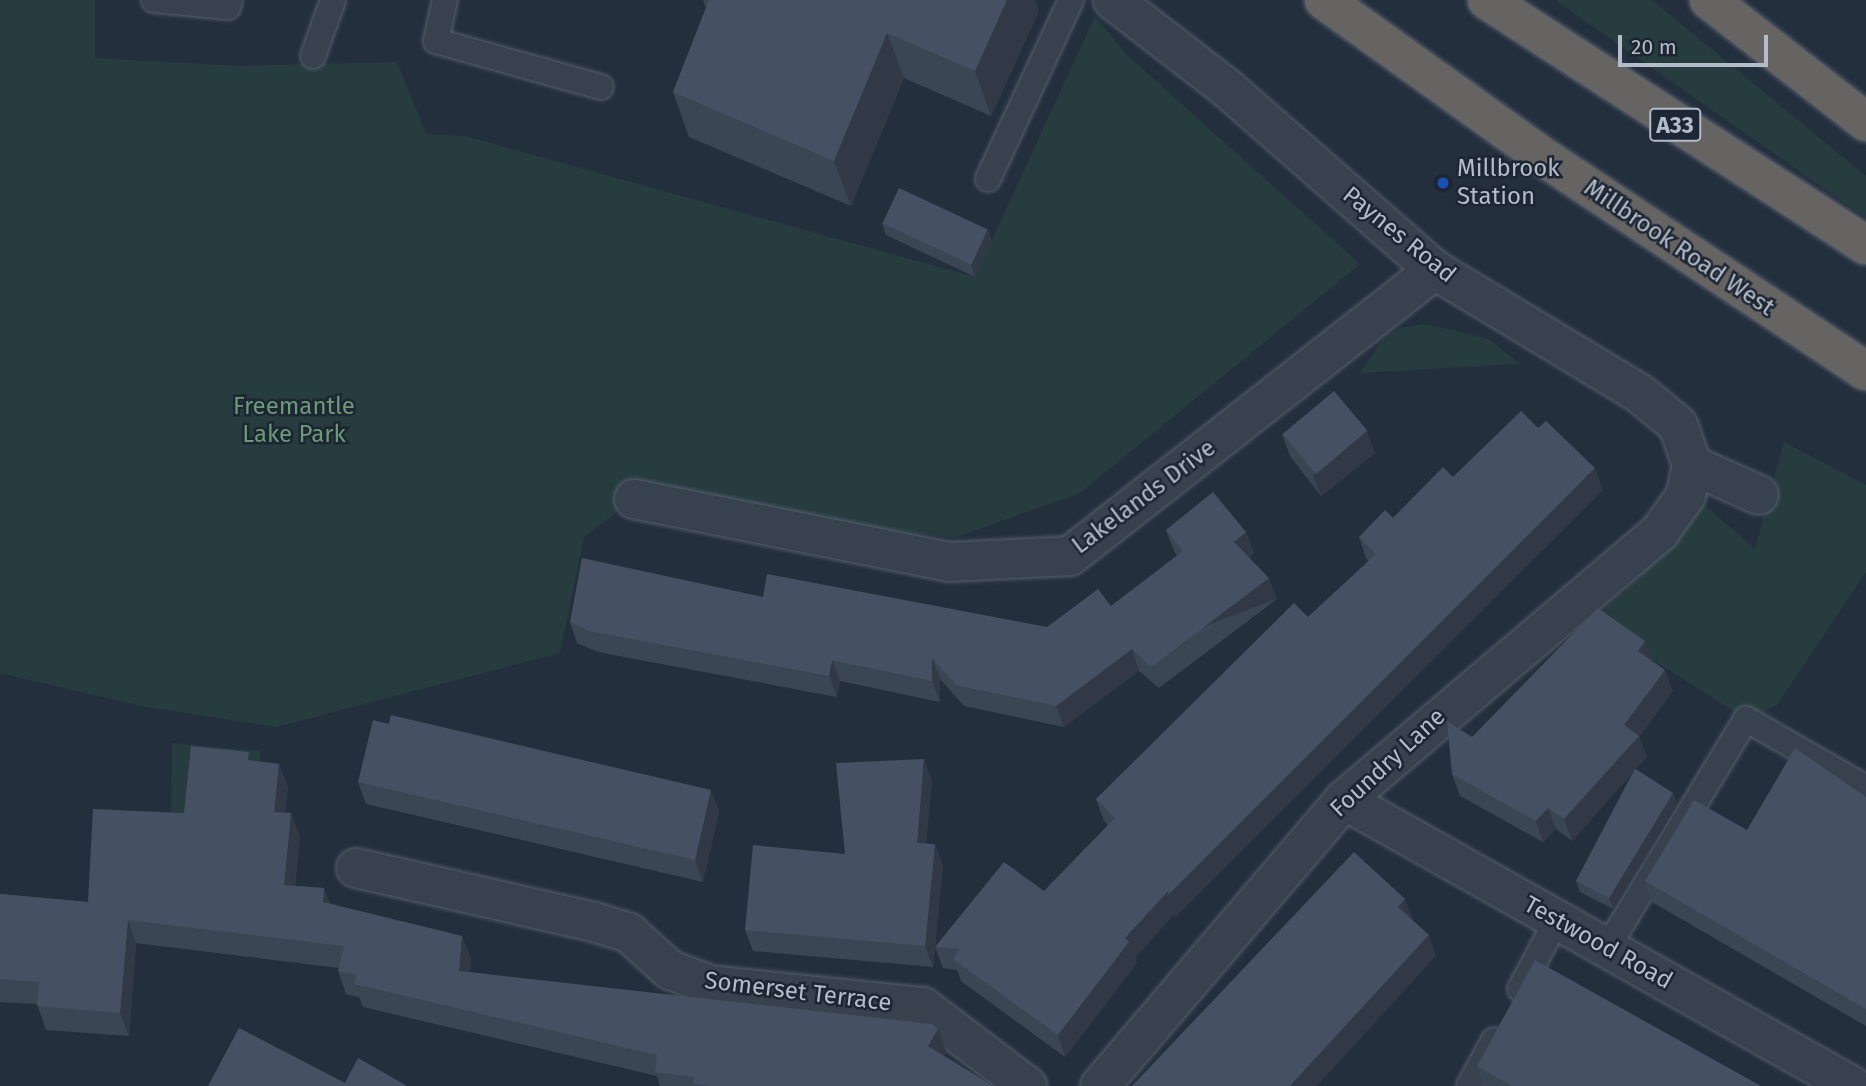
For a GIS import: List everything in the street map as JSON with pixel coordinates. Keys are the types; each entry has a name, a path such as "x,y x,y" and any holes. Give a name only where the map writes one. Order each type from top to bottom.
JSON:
{"highway":[{"name":"Millbrook Road West","path":"1324,0 1539,154 1866,371"},
{"name":"A33","path":"1487,0 1866,245"},
{"path":"1709,0 1866,122"}],"street":[{"name":"Paynes Road","path":"1113,0 1228,89 1434,270 1639,393 1678,425 1692,465"},
{"name":"Lakelands Drive","path":"634,499 950,562 1070,556 1434,270"},
{"path":"1692,465 1759,495"},
{"name":"Foundry Lane","path":"1100,1086 1344,800 1659,533 1686,495 1692,465"},
{"name":"Testwood Road","path":"1344,800 1852,1086"},
{"name":"Somerset Terrace","path":"356,868 617,929 670,970 710,985 923,1007 1027,1086"}],"lane":[{"path":"154,0 228,7 230,0"},
{"path":"313,56 333,0"},
{"path":"445,0 436,41 601,86"},
{"path":"988,179 1072,0"},
{"path":"1607,948 1746,719 1866,788"},
{"path":"1469,1086 1557,920"}],"green space":[{"name":"Freemantle Lake Park","path":"0,0 95,0 95,58 238,66 397,62 426,134 465,136 975,277 1095,16 1127,55 1360,264 1080,493 954,538 634,499 584,537 560,653 276,727 141,706 0,673"},
{"path":"1555,0 1652,0 1866,176 1866,218"},
{"path":"1426,324 1489,339 1520,364 1360,373 1383,339 1399,328"},
{"path":"1784,442 1866,485 1866,572 1777,705 1746,719 1591,621 1638,579 1699,500 1755,549"},
{"path":"172,743 261,751 258,775 170,873"}],"building":[{"path":"709,0 1007,0 975,71 887,33 834,161 673,92"},
{"path":"899,188 988,229 971,265 883,223"},
{"path":"1334,391 1367,431 1316,474 1283,434"},
{"path":"1521,411 1538,428 1546,421 1595,468 1167,896 1169,890 1125,938 1129,942 1058,1035 953,959 960,949 935,947 1004,862 1044,891 1115,818 1096,799 1294,603 1308,617 1376,554 1359,537 1385,510 1393,518 1443,467 1453,477"},
{"path":"1213,492 1246,532 1234,542 1269,578 1151,667 1132,649 1056,706 956,685 932,658 932,681 832,660 829,676 590,631 570,622 582,558 763,597 767,574 1047,627 1098,589 1111,606 1183,551 1166,530"},
{"path":"1598,608 1645,641 1638,651 1665,670 1624,725 1639,736 1564,819 1548,808 1536,821 1452,774 1447,721 1472,737"},
{"path":"391,715 711,790 695,860 358,782 373,720 389,724"},
{"path":"191,746 249,752 248,760 279,764 274,812 291,813 284,885 324,888 323,902 462,936 459,971 932,1024 938,1029 928,1046 993,1086 693,1084 694,1077 655,1072 657,1055 354,984 356,975 338,971 344,946 128,920 120,1013 37,1006 39,982 0,979 0,894 88,902 93,809 184,813"},
{"path":"1795,748 1866,797 1866,1009 1645,881 1694,800 1747,830"},
{"path":"924,759 917,843 935,844 925,946 745,930 753,845 845,854 836,763"},
{"path":"1635,769 1673,793 1609,898 1576,881"},
{"path":"1354,852 1405,899 1398,907 1429,935 1290,1086 1132,1086"},
{"path":"1535,960 1761,1086 1512,1086 1477,1066"},
{"path":"239,1028 345,1083 358,1058 407,1086 208,1086"}],"place":[{"name":"Millbrook Station","path":"1443,183"}]}
